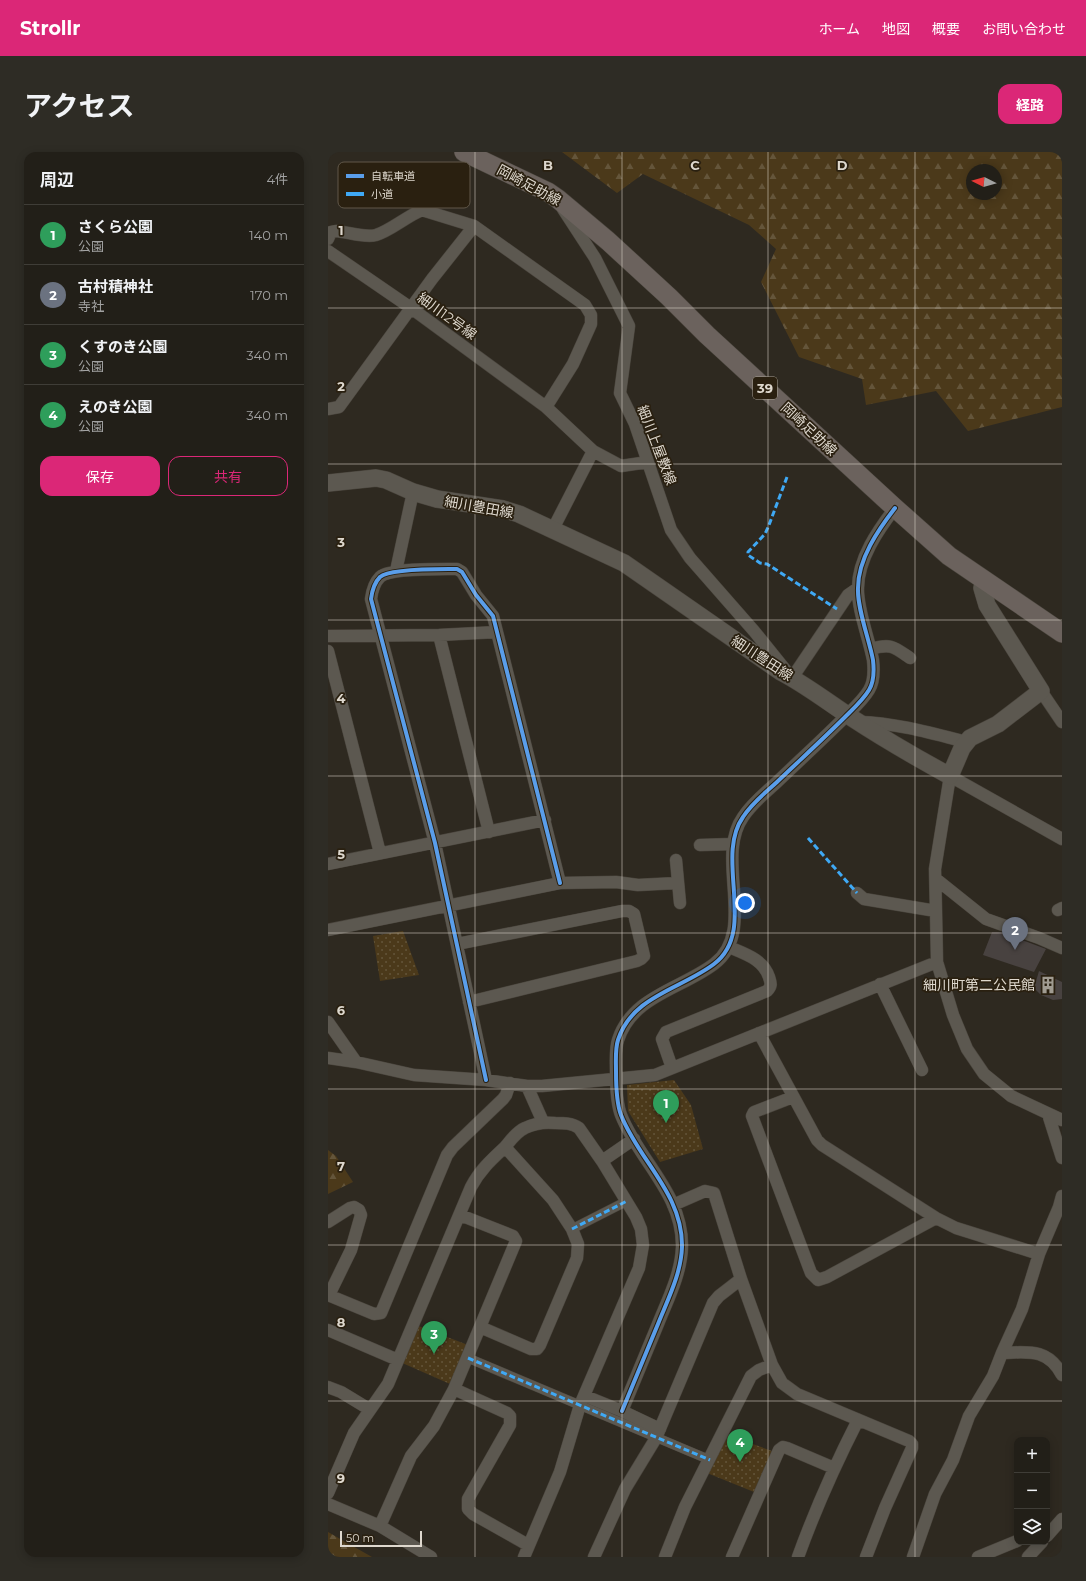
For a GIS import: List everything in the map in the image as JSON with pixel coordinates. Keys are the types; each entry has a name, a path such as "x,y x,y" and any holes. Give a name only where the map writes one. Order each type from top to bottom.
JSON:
{"main road":[{"name":"岡崎足助線","path":"464,152 558,199 585,220 669,297 707,335 949,556 1062,633"},
{"name":"細川豊田線","path":"328,483 376,478 386,480 413,492 437,499 511,511 553,529 624,563 781,672 913,756 950,776"},
{"path":"950,776 962,748 970,738 998,724 1041,691 987,606 982,588 984,579"}],"street":[{"name":"細川上屋敷線","path":"558,199 565,213 595,258 629,326 620,392 634,424 671,530 680,545 792,678"},
{"path":"328,239 331,232 336,231 368,236 376,235 422,210 474,226 585,305 591,315 592,324 573,364 546,407"},
{"path":"328,409 334,409 339,406 432,279 474,226"},
{"name":"細川12号線","path":"328,251 411,308 546,407 593,452 621,466 648,462"},
{"path":"553,529 593,452"},
{"path":"396,571 413,492"},
{"path":"622,1411 672,1290 679,1267 682,1248 679,1220 673,1205 661,1181 620,1115 616,1079 617,1041 622,1029 637,1009 651,999 698,975 721,958 729,947 734,922 733,844 736,827 751,806 852,718 870,689 874,668 859,600 858,588 865,556 872,542 895,508"},
{"path":"486,1080 435,843 372,599 375,584 381,576 396,571 457,569 464,575 476,595 493,616 560,883"},
{"path":"792,678 848,595 858,588"},
{"path":"328,636 439,635 497,632"},
{"path":"439,635 489,832"},
{"path":"871,649 887,646 895,648 910,658"},
{"path":"328,651 380,853"},
{"path":"1041,691 1062,722"},
{"path":"852,718 917,729 966,742"},
{"path":"1062,839 950,776 935,869 937,962 954,1015 967,1049 984,1074 1011,1096 1062,1120"},
{"path":"328,864 545,820"},
{"path":"700,845 733,844"},
{"path":"676,860 680,903"},
{"path":"936,879 986,918 1062,948"},
{"path":"328,930 560,883 616,882 638,885 677,882"},
{"path":"857,893 864,899 936,911"},
{"path":"457,944 622,910 629,911 634,914 644,956 637,961 469,1002"},
{"path":"672,1068 662,1039 666,1032 767,991 770,988 771,983 763,964 750,956 729,947"},
{"path":"328,1058 356,1062 414,1075 486,1080 527,1086 542,1086 650,1076 937,962"},
{"path":"880,984 922,1070"},
{"path":"328,1022 356,1062"},
{"path":"759,1033 817,1140 822,1145 936,1218 966,1233 1039,1254"},
{"path":"328,1222 354,1207 359,1210 361,1215 351,1250 329,1295 374,1314 381,1313 447,1156 453,1148 503,1099 510,1083"},
{"path":"527,1086 544,1122"},
{"path":"793,1097 754,1112 752,1116 810,1273 813,1276 818,1280 828,1277 936,1218"},
{"path":"1048,1114 1062,1158"},
{"path":"328,1493 349,1442 369,1409 377,1401 388,1384 471,1187 479,1173 517,1133 525,1128 544,1122 567,1123 575,1125 579,1128 602,1161 627,1201 636,1217 643,1245 639,1268 582,1400 560,1472 524,1557"},
{"path":"602,1161 634,1139"},
{"path":"480,1327 531,1349 537,1349 577,1258 578,1244 572,1229 553,1200 505,1147"},
{"path":"673,1205 706,1191 714,1194 741,1279 772,1365 782,1383 790,1390 909,1441 912,1444 912,1448 885,1508 866,1557"},
{"path":"913,1557 935,1494 953,1460 969,1416 993,1376 1022,1309 1039,1254 1062,1196"},
{"path":"572,1229 627,1201"},
{"path":"380,1526 411,1456 434,1426 454,1389 516,1241 512,1236 460,1215"},
{"path":"594,1557 625,1489 658,1433 713,1303 719,1296 741,1279"},
{"path":"328,1330 398,1360"},
{"path":"1002,1353 1034,1352 1042,1354 1057,1366 1062,1374"},
{"path":"468,1358 582,1400 658,1433 710,1460"},
{"path":"665,1557 685,1507 751,1376 759,1370 772,1365"},
{"path":"328,1387 341,1392 369,1409"},
{"path":"454,1389 507,1413 510,1416 510,1425 468,1499 468,1509 473,1514 528,1545"},
{"path":"582,1400 622,1411 658,1433"},
{"path":"798,1557 811,1521 834,1468 858,1420"},
{"path":"732,1557 779,1450 783,1447 788,1448 834,1468"},
{"path":"328,1504 380,1526 431,1557"},
{"path":"1050,1532 1057,1523"},
{"path":"978,1557 1014,1542"},
{"path":"1028,1557 1039,1545"}],"green space":[{"path":"562,152 1062,152 1062,407 968,431 936,391 866,405 862,379 799,357 761,282 776,249 749,225 643,174 617,193"},
{"path":"403,931 419,975 380,981 373,936"},
{"path":"674,1080 691,1105 703,1149 660,1162 628,1111 627,1085"},
{"path":"328,1150 336,1156 353,1182 328,1194"},
{"path":"416,1325 468,1345 450,1384 400,1362"},
{"path":"725,1434 772,1451 754,1492 707,1473"},
{"path":"328,1532 372,1557 328,1557"}],"building":[{"path":"992,932 1001,932 1046,949 1034,972 983,955"},
{"name":"細川町第二公民館","path":"1039,971 1062,982 1062,999 1053,1000 1041,995 1034,988"}],"marked path":[{"path":"787,477 765,534 748,552 748,555 760,563 767,564 837,609"},
{"path":"808,838 857,893"},
{"path":"572,1229 627,1201"},
{"path":"468,1358 710,1460"}],"cycle path":[{"path":"622,1411 677,1277 682,1247 680,1228 675,1210 668,1194 659,1178 638,1148 619,1110 616,1082 616,1051 618,1040 625,1025 634,1013 646,1003 701,973 714,964 727,950 733,933 735,914 732,853 735,834 743,817 759,798 855,708 871,687 873,679 873,660 859,605 859,577 861,566 870,545 895,508"},
{"path":"486,1080 435,843 371,599 376,582 380,577 394,572 429,569 457,569 462,572 476,595 493,616 560,883"}],"place":[{"name":"古村積神社","path":"1015,950"},
{"name":"細川町第二公民館","path":"1048,985"},
{"name":"さくら公園","path":"666,1123"},
{"name":"くすのき公園","path":"434,1354"},
{"name":"えのき公園","path":"740,1462"}]}
